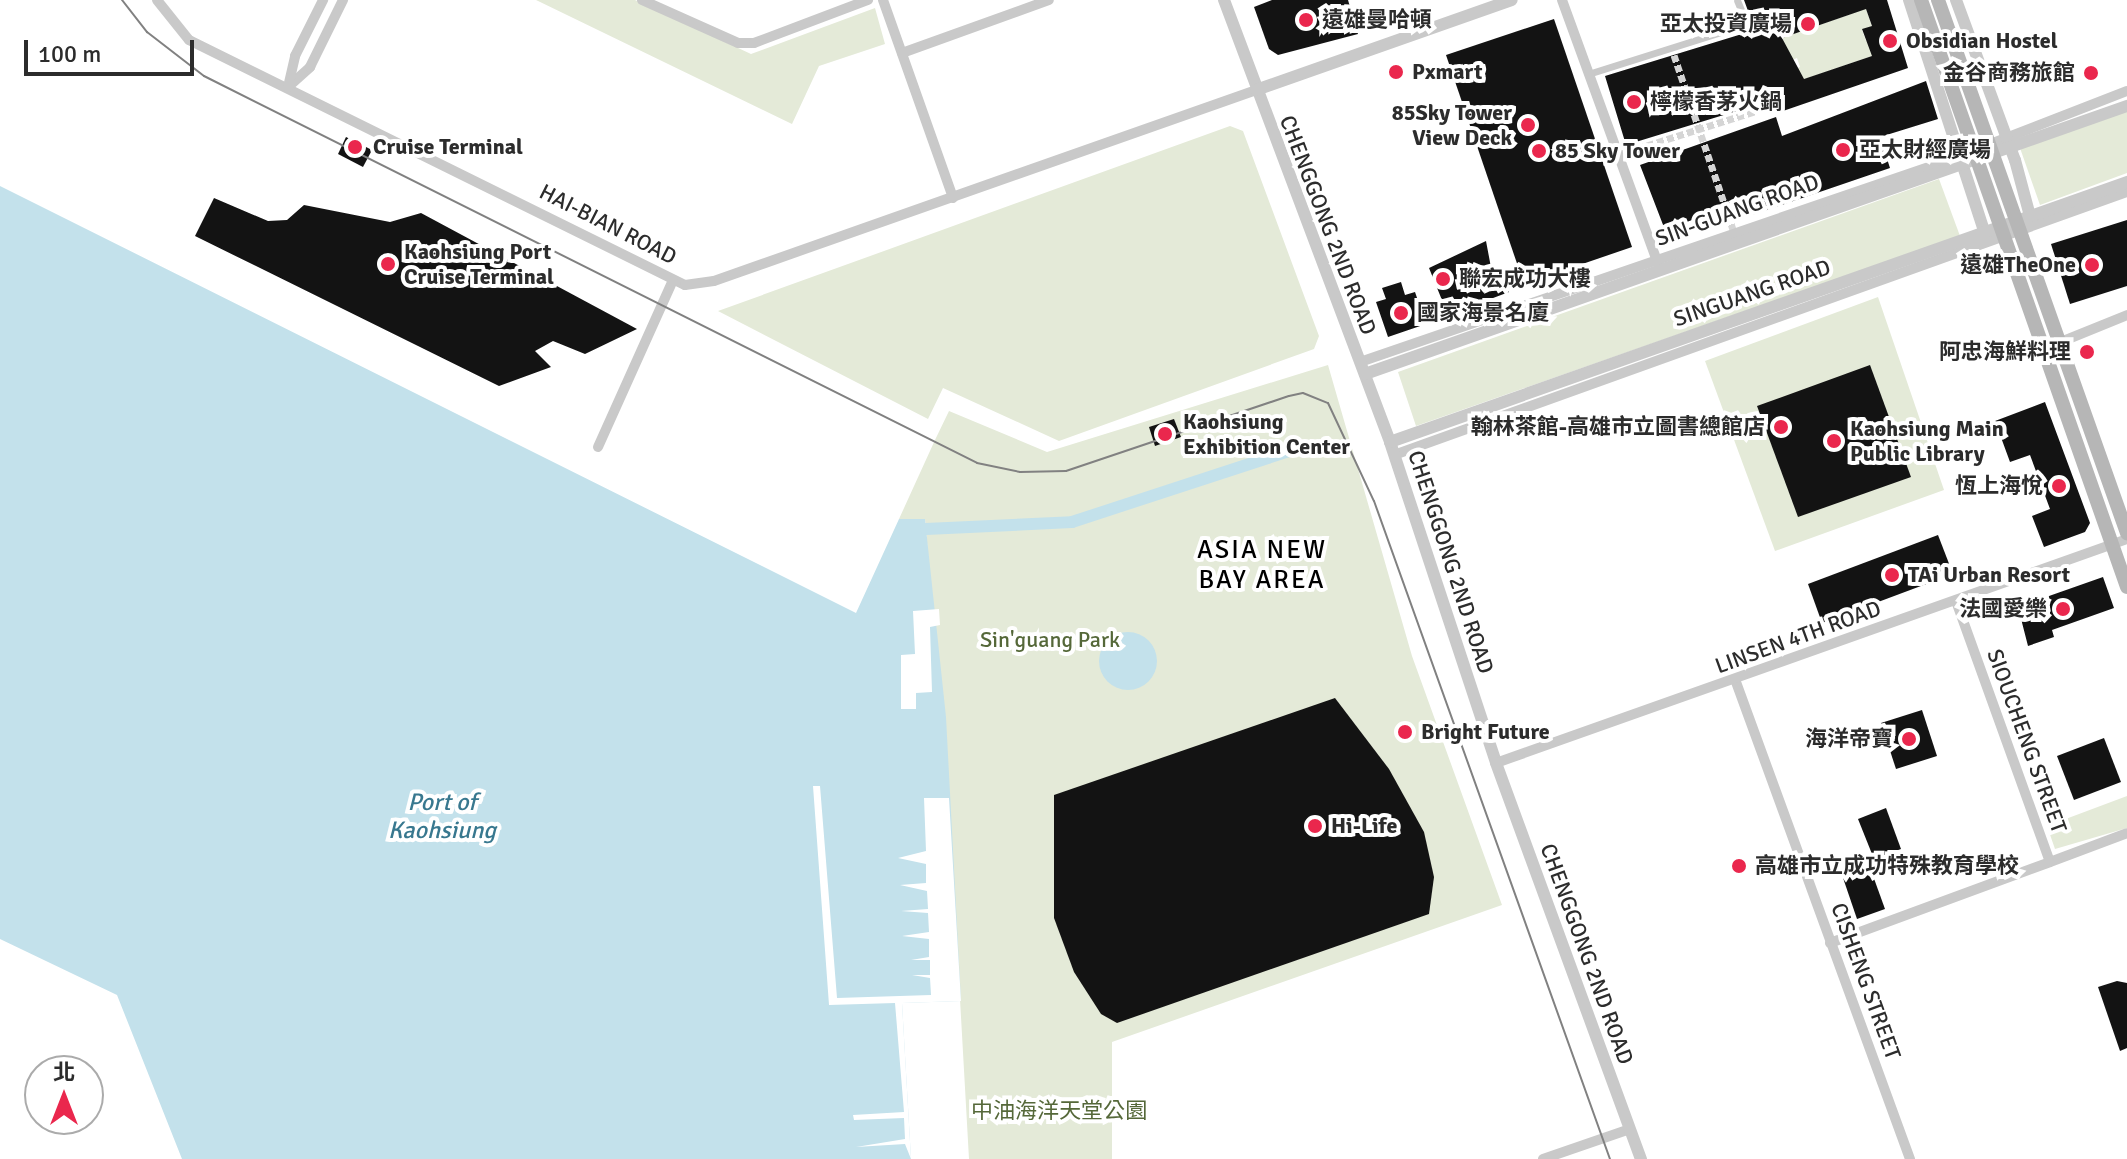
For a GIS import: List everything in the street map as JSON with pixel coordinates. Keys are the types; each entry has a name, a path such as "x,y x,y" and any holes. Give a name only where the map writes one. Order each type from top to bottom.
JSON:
{"main road":[{"path":"1921,0 1976,155 2017,226 2127,536"},
{"path":"1938,0 1994,233 2041,350 2127,587"}],"street":[{"name":"HAI-BIAN ROAD","path":"157,0 189,40 673,280 714,281 1256,90"},
{"path":"288,87 295,56 323,0"},
{"path":"288,87 310,67 343,0"},
{"path":"642,0 738,43 754,43 868,0"},
{"path":"883,0 953,198"},
{"path":"902,53 1049,0"},
{"name":"CHENGGONG 2ND ROAD","path":"1224,0 1392,448 1496,763 1641,1159"},
{"path":"1256,90 1512,0"},
{"path":"1562,0 1659,266"},
{"path":"1909,0 1976,155 2011,150 2127,106"},
{"path":"1956,0 2006,135 2030,216"},
{"path":"1588,74 1747,24 1737,1"},
{"name":"SIN-GUANG ROAD","path":"1362,368 1976,155 2006,135 2127,91"},
{"path":"2017,226 2030,216 2127,182"},
{"name":"SINGUANG ROAD","path":"1392,448 1994,233 2127,192"},
{"path":"598,447 673,280"},
{"path":"2041,350 2127,315"},
{"name":"LINSEN 4TH ROAD","path":"1496,763 1736,682 2127,536"},
{"name":"SIOUCHENG STREET","path":"1956,601 2050,862 2127,833"},
{"name":"CISHENG STREET","path":"1736,682 1910,1159"},
{"path":"1830,943 2050,862"},
{"path":"1543,1159 1630,1129"}],"green space":[{"path":"536,0 635,0 751,54 875,8 885,44 819,66 792,124"},
{"path":"1864,3 1872,26 1862,30 1866,41 1875,38 1881,53 1796,82 1792,70 1800,67 1797,58 1790,61 1780,31 1796,33 1851,14"},
{"path":"2127,109 2127,173 2040,205 2020,148"},
{"path":"1230,126 1243,131 1319,336 1314,349 1059,441 943,388 928,419 718,311"},
{"path":"1939,179 1960,236 1416,426 1398,372"},
{"path":"1878,297 1944,490 1775,551 1705,361"},
{"path":"1328,365 1412,656 1502,905 1112,1042 1112,1159 969,1159 948,786 925,519 899,519 949,411 1047,452"},
{"path":"2127,796 2127,828 2055,849 2047,826"}],"water":[{"name":"Port of Kaohsiung","path":"0,186 856,613 899,519 925,519 946,717 961,1001 902,1003 911,1159 182,1159 117,995 0,939"},
{"path":"1128,632 1139,634 1148,641 1155,650 1155,672 1148,681 1139,688 1128,690 1117,688 1108,681 1101,672 1099,661 1101,650 1108,641 1117,634"}],"pier":[{"path":"939,609 940,625 930,627 932,692 916,693 916,709 901,709 901,655 915,654 913,611"},
{"path":"813,786 820,786 837,998 931,995 930,978 912,975 930,975 930,960 911,960 929,957 929,939 902,936 929,932 928,913 901,911 928,909 927,891 900,885 926,883 926,864 898,858 926,851 924,798 949,798 961,1001 902,1003 911,1159 905,1144 856,1147 905,1139 904,1118 854,1120 853,1115 904,1112 895,1003 829,1005"}],"building":[{"name":"遠雄曼哈頓","path":"1272,0 1348,0 1358,34 1278,55 1269,49 1254,7"},
{"path":"1744,0 1887,0 1908,68 1783,111 1779,98 1626,145 1605,76 1755,30","holes":["1866,9 1872,26 1862,29 1872,56 1804,79 1782,38"]},
{"name":"85 Sky Tower","path":"1554,19 1632,247 1524,284 1446,55"},
{"path":"1926,81 1938,119 1880,137 1890,168 1735,221 1730,206 1665,230 1640,165 1776,117 1782,136"},
{"path":"346,137 372,150 363,167 338,154"},
{"name":"Kaohsiung Port Cruise Terminal","path":"214,198 268,221 287,220 304,205 390,222 421,213 637,329 585,354 553,341 535,351 551,367 499,386 195,236"},
{"name":"遠雄TheOne","path":"2127,220 2127,286 2070,304 2051,244"},
{"name":"聯宏成功大樓","path":"1486,241 1493,278 1502,274 1509,292 1448,315 1429,268"},
{"name":"國家海景名廈","path":"1401,282 1405,295 1415,292 1426,324 1388,337 1376,302 1386,299 1382,288"},
{"name":"Kaohsiung Main Public Library","path":"1870,365 1911,477 1798,517 1757,406"},
{"name":"恆上海悅","path":"2045,402 2090,523 2085,532 2044,547 2032,516 2050,509 2030,455 2010,462 1995,421"},
{"path":"1174,419 1181,437 1155,446 1149,427"},
{"path":"1938,535 1953,574 1822,623 1808,584"},
{"path":"2103,577 2114,608 2052,630 2054,637 2028,646 2018,607"},
{"path":"1335,698 1389,769 1424,832 1434,877 1429,914 1117,1023 1101,1014 1074,972 1054,918 1054,795"},
{"name":"海洋帝寶","path":"1922,710 1937,756 1896,769 1881,723"},
{"path":"2104,738 2121,782 2074,800 2057,756"},
{"path":"1886,808 1901,849 1874,859 1858,819"},
{"path":"1868,862 1885,909 1857,919 1841,872"},
{"path":"2117,981 2127,983 2127,1048 2120,1051 2098,987"}],"waterway":[{"path":"926,529 1072,522 1302,447"}],"tunnel":[{"path":"1674,55 1734,232"},
{"path":"1617,155 1775,105"}],"tram line":[{"path":"122,0 147,32 204,76 977,463 1020,472 1066,471 1289,396 1303,393 1328,403 1374,501 1610,1159"}],"place":[{"name":"遠雄曼哈頓","path":"1306,20"},
{"name":"亞太投資廣場","path":"1808,24"},
{"name":"Obsidian Hostel","path":"1890,41"},
{"name":"Pxmart","path":"1396,72"},
{"name":"金谷商務旅館","path":"2091,73"},
{"name":"檸檬香茅火鍋","path":"1634,102"},
{"name":"85Sky Tower View Deck","path":"1528,125"},
{"name":"Cruise Terminal","path":"355,147"},
{"name":"亞太財經廣場","path":"1843,150"},
{"name":"85 Sky Tower","path":"1539,151"},
{"name":"Kaohsiung Port Cruise Terminal","path":"388,264"},
{"name":"遠雄TheOne","path":"2092,265"},
{"name":"聯宏成功大樓","path":"1443,279"},
{"name":"國家海景名廈","path":"1401,313"},
{"name":"阿忠海鮮料理","path":"2087,352"},
{"name":"翰林茶館-高雄市立圖書總館店","path":"1781,427"},
{"name":"Kaohsiung Exhibition Center","path":"1165,434"},
{"name":"Kaohsiung Main Public Library","path":"1834,441"},
{"name":"恆上海悅","path":"2059,486"},
{"name":"TAi Urban Resort","path":"1892,575"},
{"name":"法國愛樂","path":"2063,609"},
{"name":"Bright Future","path":"1405,732"},
{"name":"海洋帝寶","path":"1909,739"},
{"name":"Hi-Life","path":"1315,826"},
{"name":"高雄市立成功特殊教育學校","path":"1739,866"}],"district":[{"name":"ASIA NEW BAY AREA","path":"1262,566"}],"park label":[{"name":"Sin'guang Park","path":"1050,640"},
{"name":"中油海洋天堂公園","path":"1059,1111"}]}
